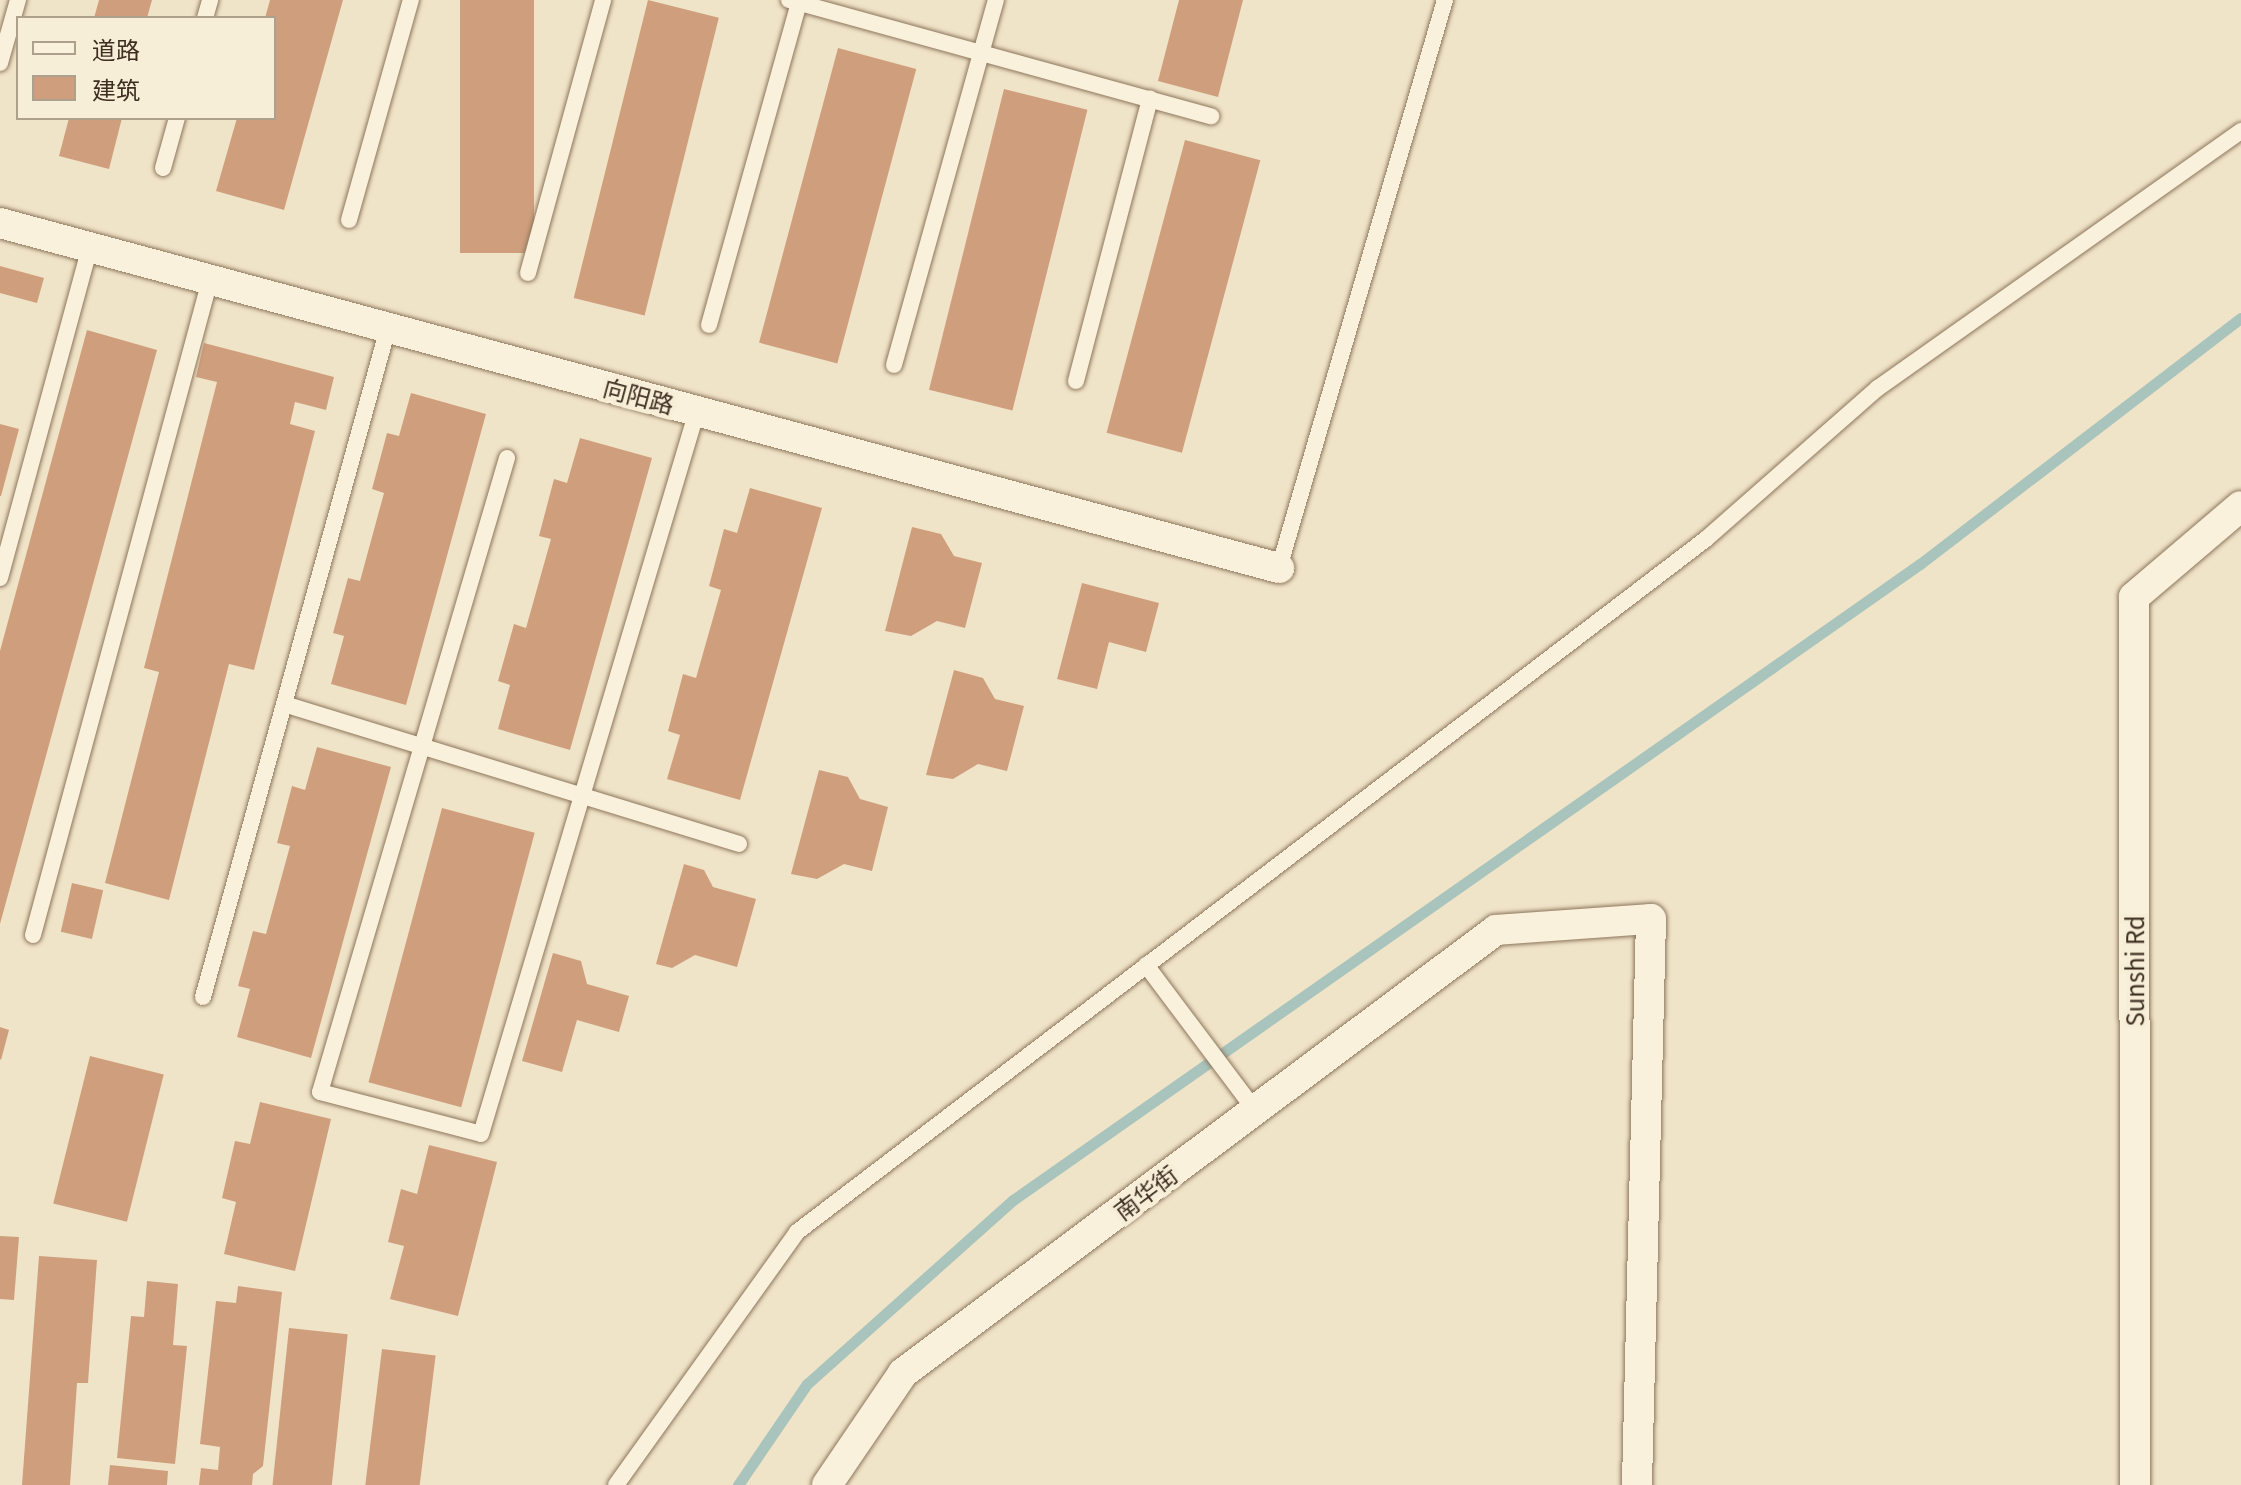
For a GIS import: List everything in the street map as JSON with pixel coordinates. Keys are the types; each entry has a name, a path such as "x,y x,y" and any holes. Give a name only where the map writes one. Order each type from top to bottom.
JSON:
{"street":[{"name":"向阳路","path":"0,223 1279,568"},
{"name":"Sunshi Rd","path":"2135,1485 2134,597 2241,506"},
{"name":"南华街","path":"827,1485 903,1373 1496,930 1651,919 1637,1485"}],"lane":[{"path":"0,63 18,0"},
{"path":"349,220 411,0"},
{"path":"528,273 603,0"},
{"path":"894,365 996,0"},
{"path":"1279,568 1445,0"},
{"path":"709,325 796,1 1211,116"},
{"path":"1076,381 1150,99"},
{"path":"163,168 176,120"},
{"path":"616,1485 797,1232 1706,539 1878,388 2241,131"},
{"path":"0,578 90,247"},
{"path":"33,935 210,280"},
{"path":"203,997 388,328"},
{"path":"507,458 320,1092 481,1134 697,411"},
{"path":"284,704 739,844"},
{"path":"1146,965 1255,1110"}],"building":[{"path":"99,0 152,0 148,16 95,16"},
{"path":"270,0 343,0 284,210 216,191 236,120 276,120 276,16 266,16"},
{"path":"460,0 534,0 534,253 460,253"},
{"path":"648,0 719,18 645,316 574,298"},
{"path":"1179,0 1243,0 1218,97 1158,81"},
{"path":"838,48 916,69 837,364 759,343"},
{"path":"1004,89 1087,110 1012,411 929,390"},
{"path":"68,120 121,120 109,169 59,156"},
{"path":"1185,140 1260,160 1182,453 1107,433"},
{"path":"0,266 44,278 37,303 0,293"},
{"path":"87,330 157,350 0,924 0,651"},
{"path":"204,343 334,377 326,410 295,402 290,424 315,431 254,670 229,664 169,900 105,883 159,672 144,668 217,382 196,377"},
{"path":"411,393 486,414 406,705 331,684 344,636 333,633 348,578 360,581 384,493 372,489 387,433 399,436"},
{"path":"0,424 19,429 1,496 0,496"},
{"path":"580,438 652,458 570,750 498,729 510,685 498,681 514,624 526,628 551,539 539,536 554,479 567,483"},
{"path":"750,488 822,508 740,800 667,779 680,735 668,731 683,674 696,678 721,590 709,586 724,529 737,533"},
{"path":"912,527 941,534 954,556 982,563 965,628 937,621 911,636 885,631"},
{"path":"1082,583 1159,603 1146,652 1109,642 1097,689 1057,679"},
{"path":"954,670 983,678 995,699 1024,706 1007,771 978,764 953,779 926,775"},
{"path":"317,747 391,767 311,1058 237,1037 250,989 238,986 253,931 266,934 290,846 277,843 292,786 305,790"},
{"path":"819,770 848,777 860,799 888,807 872,871 844,864 817,879 791,874"},
{"path":"442,808 535,833 461,1107 368,1082"},
{"path":"684,864 704,870 713,887 756,899 737,967 695,955 672,968 656,964"},
{"path":"72,883 103,890 92,939 61,932"},
{"path":"553,953 581,961 587,984 629,996 619,1032 577,1020 562,1072 522,1061"},
{"path":"0,1027 9,1030 1,1060 0,1059"},
{"path":"90,1056 164,1074 127,1222 53,1203"},
{"path":"260,1102 331,1119 295,1271 224,1254 236,1202 222,1198 235,1141 250,1144"},
{"path":"429,1145 497,1162 458,1316 390,1299 404,1246 388,1242 401,1189 417,1194"},
{"path":"0,1236 19,1237 14,1300 0,1299"},
{"path":"39,1256 97,1260 88,1383 77,1383 70,1485 22,1485"},
{"path":"147,1281 178,1284 173,1345 187,1346 175,1464 117,1458 131,1316 144,1317"},
{"path":"238,1286 282,1292 263,1466 253,1474 252,1485 199,1485 201,1468 218,1470 220,1447 200,1444 216,1301 236,1303"},
{"path":"289,1328 348,1334 332,1485 272,1485"},
{"path":"382,1349 436,1356 420,1485 365,1485"},
{"path":"110,1465 168,1471 167,1485 108,1485"}],"waterway":[{"path":"738,1485 807,1384 1013,1200 1920,564 2241,318"}]}
